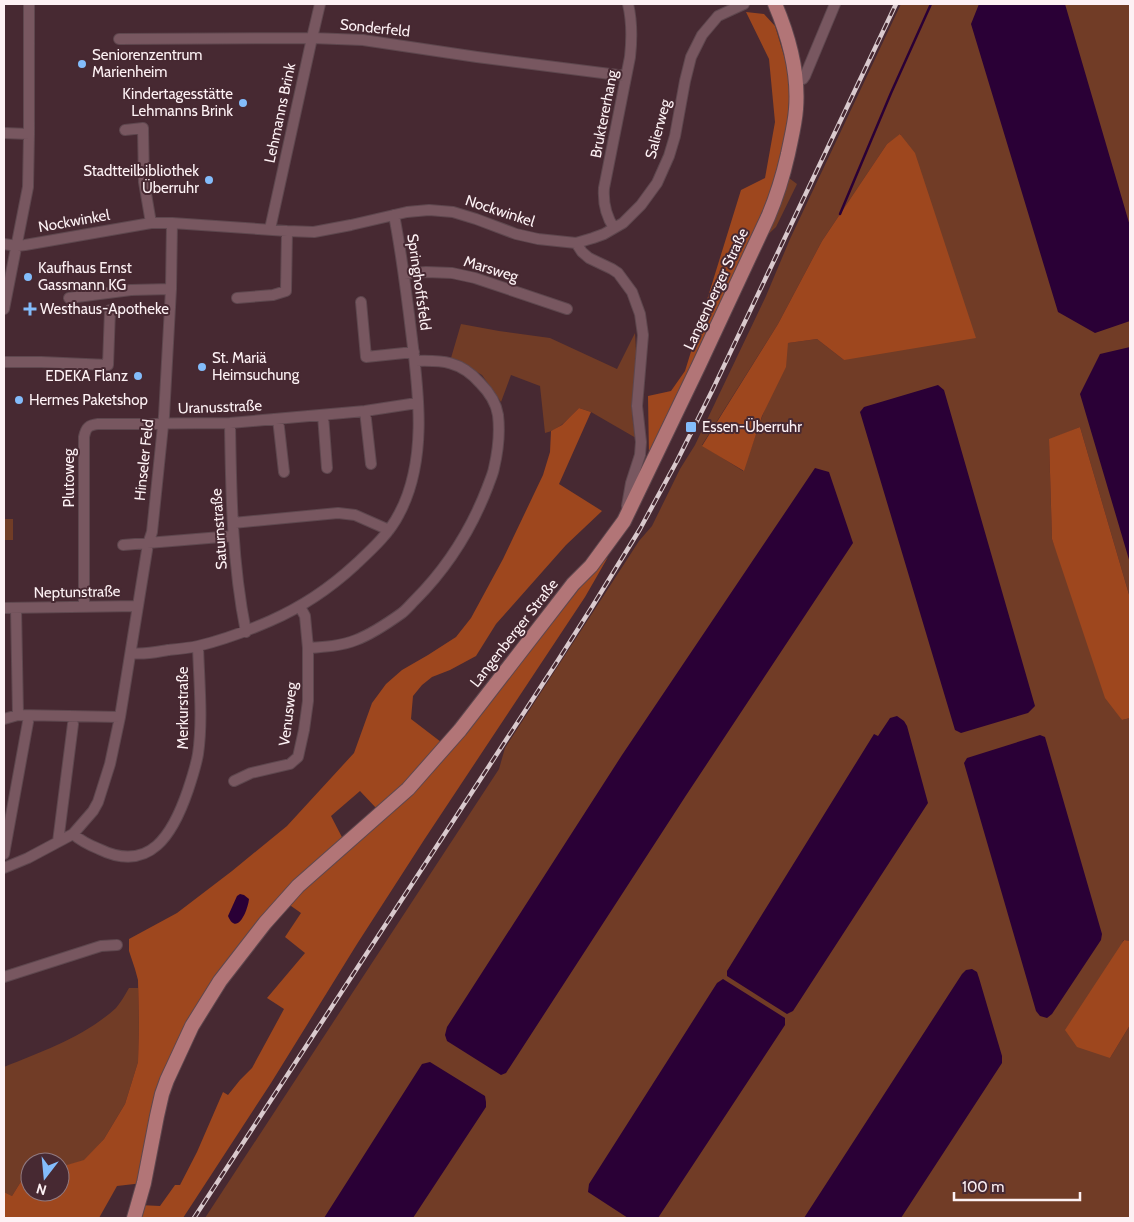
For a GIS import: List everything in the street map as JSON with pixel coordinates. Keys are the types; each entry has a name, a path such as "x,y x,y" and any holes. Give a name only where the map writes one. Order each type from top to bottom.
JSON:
{"main road":[{"name":"Langenberger Straße","path":"134,1218 144,1183 162,1094 167,1080 192,1026 220,981 260,928 298,886 415,782 460,730 573,584 591,566 624,521 776,200 791,141 797,94 793,59 785,26 775,4"}],"street":[{"path":"4,310 28,187 29,4"},
{"name":"Lehmanns Brink","path":"270,229 320,4"},
{"name":"Bruktererhang","path":"614,228 605,208 604,198 630,57 632,40 628,4"},
{"name":"Salierweg","path":"576,243 593,238 623,223 641,205 657,183 669,156 691,57 702,35 718,16 744,4"},
{"path":"796,81 806,76 835,4"},
{"name":"Sonderfeld","path":"119,39 312,38 363,40 626,76"},
{"path":"125,130 143,128 144,182 150,223"},
{"path":"4,133 29,134"},
{"name":"Nockwinkel","path":"4,244 17,246 150,223 314,232 419,210 453,212 516,234 538,239 576,243"},
{"name":"Springhoffsfeld","path":"131,653 141,654 198,646 246,632 300,607 337,582 390,530 407,498 417,458 418,436 414,357 404,274 394,215"},
{"name":"Hinseler Feld","path":"4,868 28,858 73,834 94,811 110,764 120,717 148,544 152,532 163,424 171,289 172,223"},
{"path":"237,298 273,295 286,291 287,232"},
{"path":"576,243 582,252 590,258 618,273 632,292 642,320 643,335 637,392 641,442 640,455 631,482 624,521"},
{"name":"Marsweg","path":"404,274 426,272 452,273 476,278 567,309"},
{"path":"69,298 103,292 171,289"},
{"name":"Springhoffsfeld","path":"361,302 366,357 414,357"},
{"path":"4,362 108,365 110,310"},
{"path":"308,648 330,647 356,640 376,630 403,612 423,592 458,547 481,504 488,486 494,468 499,437 498,413 490,393 473,375 456,365 414,357"},
{"name":"Uranusstraße","path":"163,424 230,423 365,411 417,403"},
{"path":"365,411 371,464"},
{"path":"322,415 328,468"},
{"name":"Uranusstraße","path":"278,419 284,472"},
{"name":"Saturnstraße","path":"230,423 233,536 246,632"},
{"name":"Plutoweg","path":"84,607 84,437 87,428 98,424 163,424"},
{"path":"233,523 338,513 355,515 390,530"},
{"path":"123,545 233,536"},
{"name":"Neptunstraße","path":"4,608 138,606"},
{"name":"Venusweg","path":"234,780 251,773 290,764 298,757 308,701 308,648 305,616 300,607"},
{"name":"Neptunstraße","path":"16,608 18,715"},
{"name":"Merkurstraße","path":"73,834 81,841 104,852 125,858 144,854 152,850 163,839 178,816 194,774 198,754 200,726 198,646"},
{"path":"4,719 18,715 120,717"},
{"path":"4,854 28,722"},
{"path":"58,842 73,724"},
{"path":"4,977 102,946 117,945"}],"shaded area":[{"path":"901,4 1130,4 1130,598 1080,427 1049,440 1052,539 1122,720 1130,718 1130,941 1123,940 1110,1058 1130,1025 1130,1218 205,1218 499,769 505,748 639,541 652,526 680,469 695,445 766,296 790,239","holes":["901,134 844,360 817,339 788,343 743,471 702,445 778,324 822,241 887,144"]},
{"path":"979,4 1065,4 1130,226 1130,321 1095,333 1058,312 971,24"},
{"path":"746,12 764,14 775,26 791,79 786,136 777,167 777,184 649,457 648,396 671,391 685,371 741,190 765,178 775,122 769,59"},
{"path":"900,134 915,153 976,338 844,360 817,339 788,343 786,367 762,416 744,471 702,446 778,324 822,241 887,144"},
{"path":"785,175 797,184 776,227 758,244"},
{"path":"461,324 550,338 617,369 635,333 637,368 632,416 636,438 591,412 579,408 568,420 545,433 540,386 511,375 501,402 482,375 451,358"},
{"path":"1130,347 1130,563 1080,394 1100,354"},
{"path":"938,385 944,390 1035,706 1028,713 961,733 955,730 860,412 864,407"},
{"path":"579,408 591,412 559,484 602,511 566,545 496,624 476,656 432,677 413,696 411,719 441,742 400,789 377,809 360,791 331,816 345,843 264,922 173,1064 143,1183 117,1186 99,1218 4,1218 4,1192 12,1196 20,1183 20,1202 70,1202 70,1164 84,1160 104,1139 125,1104 138,1062 139,1026 138,980 129,951 129,939 177,913 287,826 354,753 372,703 386,684 402,670 456,637 471,618 503,559 543,475 550,452 551,431 562,425"},
{"path":"1080,427 1130,598 1130,718 1122,720 1105,698 1052,539 1049,439"},
{"path":"815,468 829,472 853,543 506,1073 501,1075 447,1041 445,1035 447,1027 622,755"},
{"path":"4,519 13,519 13,540 4,540"},
{"path":"608,557 585,597 424,840 271,1083 183,1218 135,1218 139,1205 160,1206 175,1185 180,1185 197,1152 223,1092 228,1095 252,1068 284,1009 267,998 305,953 285,937 301,913 284,901 409,790 460,740 589,576"},
{"path":"897,716 907,726 928,803 793,1011 787,1014 727,976 727,971 874,734 878,736 890,718"},
{"path":"1040,735 1045,737 1102,934 1101,940 1052,1014 1047,1018 1040,1016 1036,1011 964,763 967,758"},
{"path":"240,894 249,899 242,920 235,924 231,922 228,916 237,896"},
{"path":"1124,940 1130,941 1130,1025 1110,1058 1077,1047 1065,1030"},
{"path":"972,969 977,972 979,978 1002,1056 1002,1063 901,1218 804,1218 962,974 966,970"},
{"path":"723,979 785,1018 785,1025 658,1218 628,1218 588,1192 589,1184 717,983"},
{"path":"129,988 138,988 138,1062 125,1104 104,1139 84,1161 70,1164 70,1152 20,1152 20,1183 12,1196 4,1192 4,1067 77,1035 104,1018 121,1001"},
{"path":"430,1062 485,1096 486,1107 413,1218 324,1218 422,1064"}],"waterway":[{"path":"840,214 931,4"}],"railway":[{"path":"194,1218 555,665 640,529 712,391 896,4"}],"place":[{"name":"Seniorenzentrum Marienheim","path":"82,64"},
{"name":"Kindertagesstätte Lehmanns Brink","path":"243,103"},
{"name":"Stadtteilbibliothek Überruhr","path":"209,180"},
{"name":"Kaufhaus Ernst Gassmann KG","path":"28,277"},
{"name":"Westhaus-Apotheke","path":"30,309"},
{"name":"St. Mariä Heimsuchung","path":"202,367"},
{"name":"EDEKA Flanz","path":"138,376"},
{"name":"Hermes Paketshop","path":"19,400"},
{"name":"Essen-Überruhr","path":"691,427"}]}
